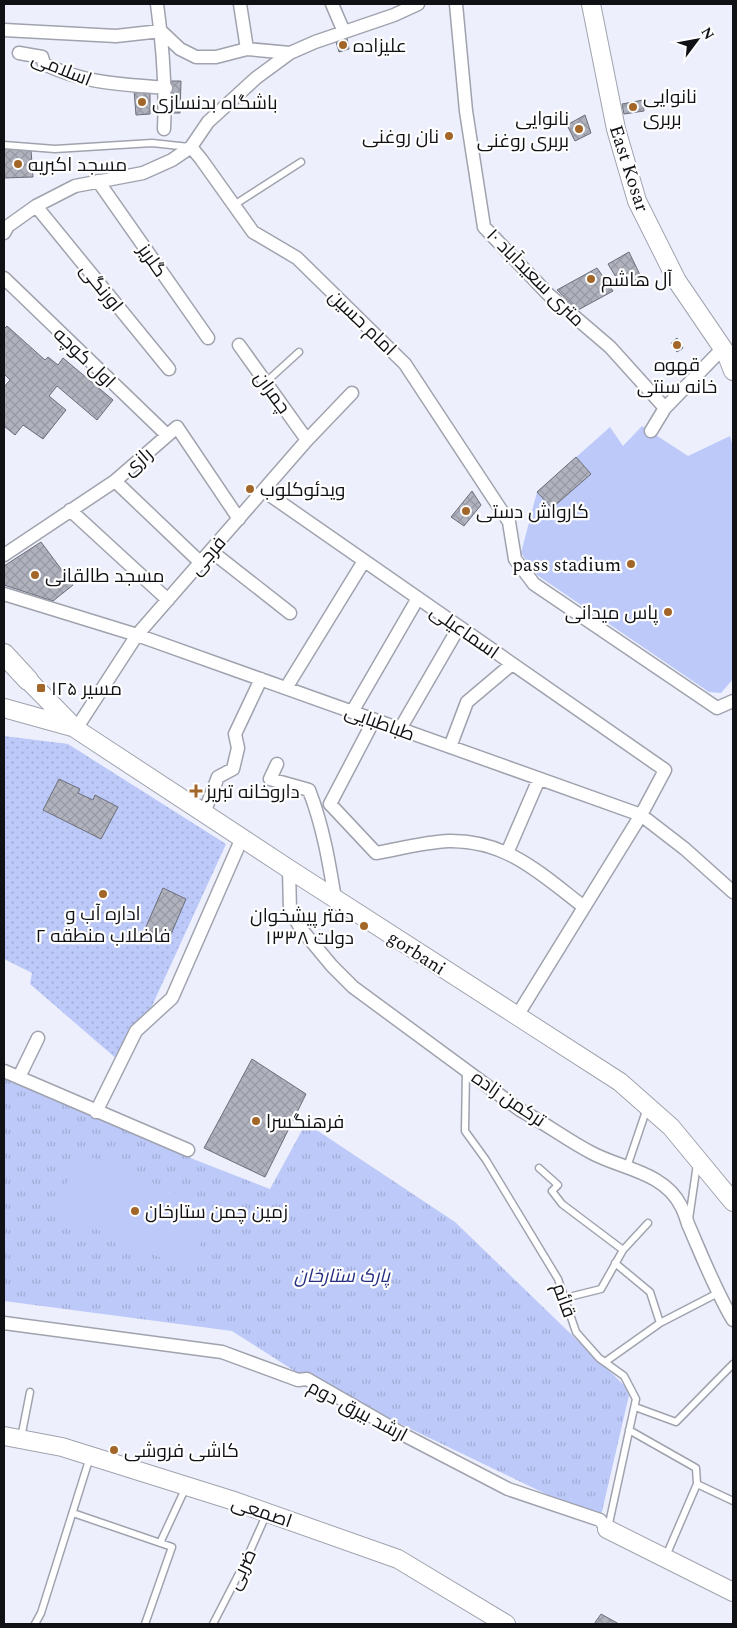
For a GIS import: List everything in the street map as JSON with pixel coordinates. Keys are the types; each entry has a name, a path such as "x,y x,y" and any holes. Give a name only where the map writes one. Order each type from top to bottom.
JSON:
{"main road":[{"name":"East Kosar","path":"591,4 616,129 637,201 677,281 723,348 733,371"},
{"path":"4,654 76,728"},
{"path":"4,708 76,728"},
{"name":"gorbani","path":"76,728 335,899 620,1082 671,1127 733,1202"},
{"name":"اصمعی","path":"12,1438 62,1447 91,1456 267,1513 398,1559 506,1624"},
{"path":"607,1529 733,1592"}],"street":[{"path":"157,4 166,88 164,129"},
{"path":"240,4 247,49"},
{"path":"332,4 344,32"},
{"path":"4,233 8,226 36,206 75,186 143,173 172,160 191,147 208,122 256,78 290,54 344,32 394,15 418,4"},
{"name":"۱۰ متری سعیدآباد","path":"456,4 466,111 484,227 548,294 610,347 665,408"},
{"path":"4,30 116,36 161,31 180,49 196,57 216,57 247,49 290,54"},
{"name":"اسلامی","path":"19,53 42,56 44,64 70,76 98,83 166,88"},
{"name":"امام حسین","path":"191,147 201,158 253,232 297,258 405,364 509,522 515,560 534,584 717,708 733,701"},
{"name":"گلریز","path":"98,181 208,338"},
{"name":"اورنگی","path":"36,206 169,369"},
{"name":"اول کوچه","path":"4,278 167,435"},
{"name":"چمران","path":"239,344 307,440"},
{"path":"651,431 665,408 723,348"},
{"name":"فرجی","path":"76,728 137,635 307,440 352,394"},
{"name":"رازی","path":"4,555 115,481 177,427 239,519"},
{"path":"115,481 201,562"},
{"name":"اسماعیلی","path":"264,491 665,770 641,815"},
{"path":"70,510 168,600"},
{"path":"211,551 290,613"},
{"path":"286,688 364,561"},
{"name":"طباطبایی","path":"4,594 137,635 641,815 685,848 733,892"},
{"path":"352,712 418,598"},
{"path":"400,729 459,627"},
{"path":"450,747 467,702 512,664"},
{"path":"204,813 218,777 233,769 238,748 235,734 261,679"},
{"path":"374,720 330,804 376,853 449,841 491,847 522,859 584,907"},
{"path":"277,764 270,779 309,790 318,812 335,899"},
{"path":"507,853 539,779"},
{"path":"517,1016 641,815"},
{"path":"96,1112 136,1031 172,998 242,838"},
{"name":"ترکمن زاده","path":"289,869 290,912 302,930 332,966 353,987 520,1110 545,1122 590,1152 660,1182 672,1192 682,1206 718,1293 733,1320"},
{"path":"18,1077 38,1038"},
{"path":"4,1071 188,1150"},
{"name":"ارشد بیرق دوم","path":"4,1323 222,1352 298,1380 308,1379 406,1436 508,1489 600,1520 607,1529"}],"lane":[{"path":"4,145 55,149 152,143 191,147"},
{"path":"234,205 301,162"},
{"path":"266,382 299,352"},
{"path":"318,812 330,804"},
{"name":"قائم","path":"466,1069 465,1131 486,1160 558,1279 576,1332 605,1362 624,1376 636,1399 635,1407"},
{"path":"627,1167 648,1106"},
{"path":"688,1224 698,1158"},
{"path":"539,1168 558,1185 552,1191 562,1204 622,1250"},
{"path":"565,1298 601,1289 622,1250 648,1224"},
{"path":"616,1263 650,1292 660,1323"},
{"path":"605,1362 660,1323 718,1293"},
{"path":"607,1529 635,1407 676,1422 733,1364"},
{"path":"12,1438 30,1392"},
{"path":"629,1430 696,1468 697,1484 665,1558"},
{"path":"35,1624 41,1613 91,1456"},
{"path":"697,1484 733,1501"},
{"path":"160,1543 186,1486"},
{"path":"73,1513 172,1547 145,1624"},
{"name":"ضربی","path":"213,1624 246,1560 267,1513"}],"green space":[{"name":"پاس میدانی","path":"642,426 688,456 730,436 733,447 733,679 721,693 709,692 537,575 521,553 537,492 610,427 623,446"},
{"name":"اداره آب و فاضلاب منطقه ۲","path":"4,736 68,744 226,844 152,1006 118,1060 30,984 32,973 4,959"},
{"name":"پارک ستارخان","path":"4,1077 193,1159 270,1189 306,1123 455,1222 630,1391 600,1520 307,1379 232,1331 4,1301"},
{"name":"زمین چمن ستارخان","path":"80,1152 215,1210 189,1270 54,1211"}],"building":[{"name":"علیزاده","path":"347,38 349,49 339,52 336,42"},
{"path":"167,81 181,81 180,113 167,113"},
{"name":"باشگاه بدنسازی","path":"134,90 150,90 150,114 136,115"},
{"name":"نانوایی بربری","path":"643,100 644,111 624,114 622,104"},
{"name":"نانوایی بربری روغنی","path":"585,115 591,133 575,141 567,125"},
{"name":"مسجد اکبریه","path":"4,148 31,150 33,177 4,178"},
{"path":"629,252 641,277 622,287 608,264"},
{"name":"آل هاشم","path":"597,268 613,291 578,310 557,290"},
{"path":"7,326 45,360 48,357 58,365 63,358 113,400 97,420 57,386 49,396 66,410 43,439 23,425 15,435 4,426 4,387 10,380 4,374 4,329"},
{"name":"قهوه خانه سنتی","path":"677,338 683,348 677,352 671,343"},
{"path":"576,457 591,474 552,508 537,492"},
{"name":"کارواش دستی","path":"472,491 481,505 464,526 451,517"},
{"name":"مسجد طالقانی","path":"41,542 73,585 53,601 4,585 4,566"},
{"path":"59,779 80,789 78,793 93,800 95,795 118,807 101,839 43,810"},
{"path":"163,888 186,899 169,939 145,929"},
{"name":"فرهنگسرا","path":"252,1059 306,1094 265,1177 204,1148"},
{"path":"601,1614 619,1624 594,1624"}],"place":[{"name":"علیزاده","path":"343,45"},
{"name":"باشگاه بدنسازی","path":"142,102"},
{"name":"نانوایی بربری","path":"633,107"},
{"name":"نانوایی بربری روغنی","path":"579,129"},
{"name":"نان روغنی","path":"449,136"},
{"name":"مسجد اکبریه","path":"18,164"},
{"name":"آل هاشم","path":"591,279"},
{"name":"قهوه خانه سنتی","path":"677,345"},
{"name":"ویدئوکلوب","path":"250,489"},
{"name":"کارواش دستی","path":"466,511"},
{"name":"pass stadium","path":"631,564"},
{"name":"مسجد طالقانی","path":"35,575"},
{"name":"پاس میدانی","path":"668,612"},
{"name":"مسیر ۱۲۵","path":"41,688"},
{"name":"داروخانه تبریز","path":"196,791"},
{"name":"اداره آب و فاضلاب منطقه ۲","path":"103,894"},
{"name":"دفتر پیشخوان دولت ۱۳۳۸","path":"364,926"},
{"name":"فرهنگسرا","path":"256,1121"},
{"name":"زمین چمن ستارخان","path":"135,1211"},
{"name":"کاشی فروشی","path":"114,1450"}]}
